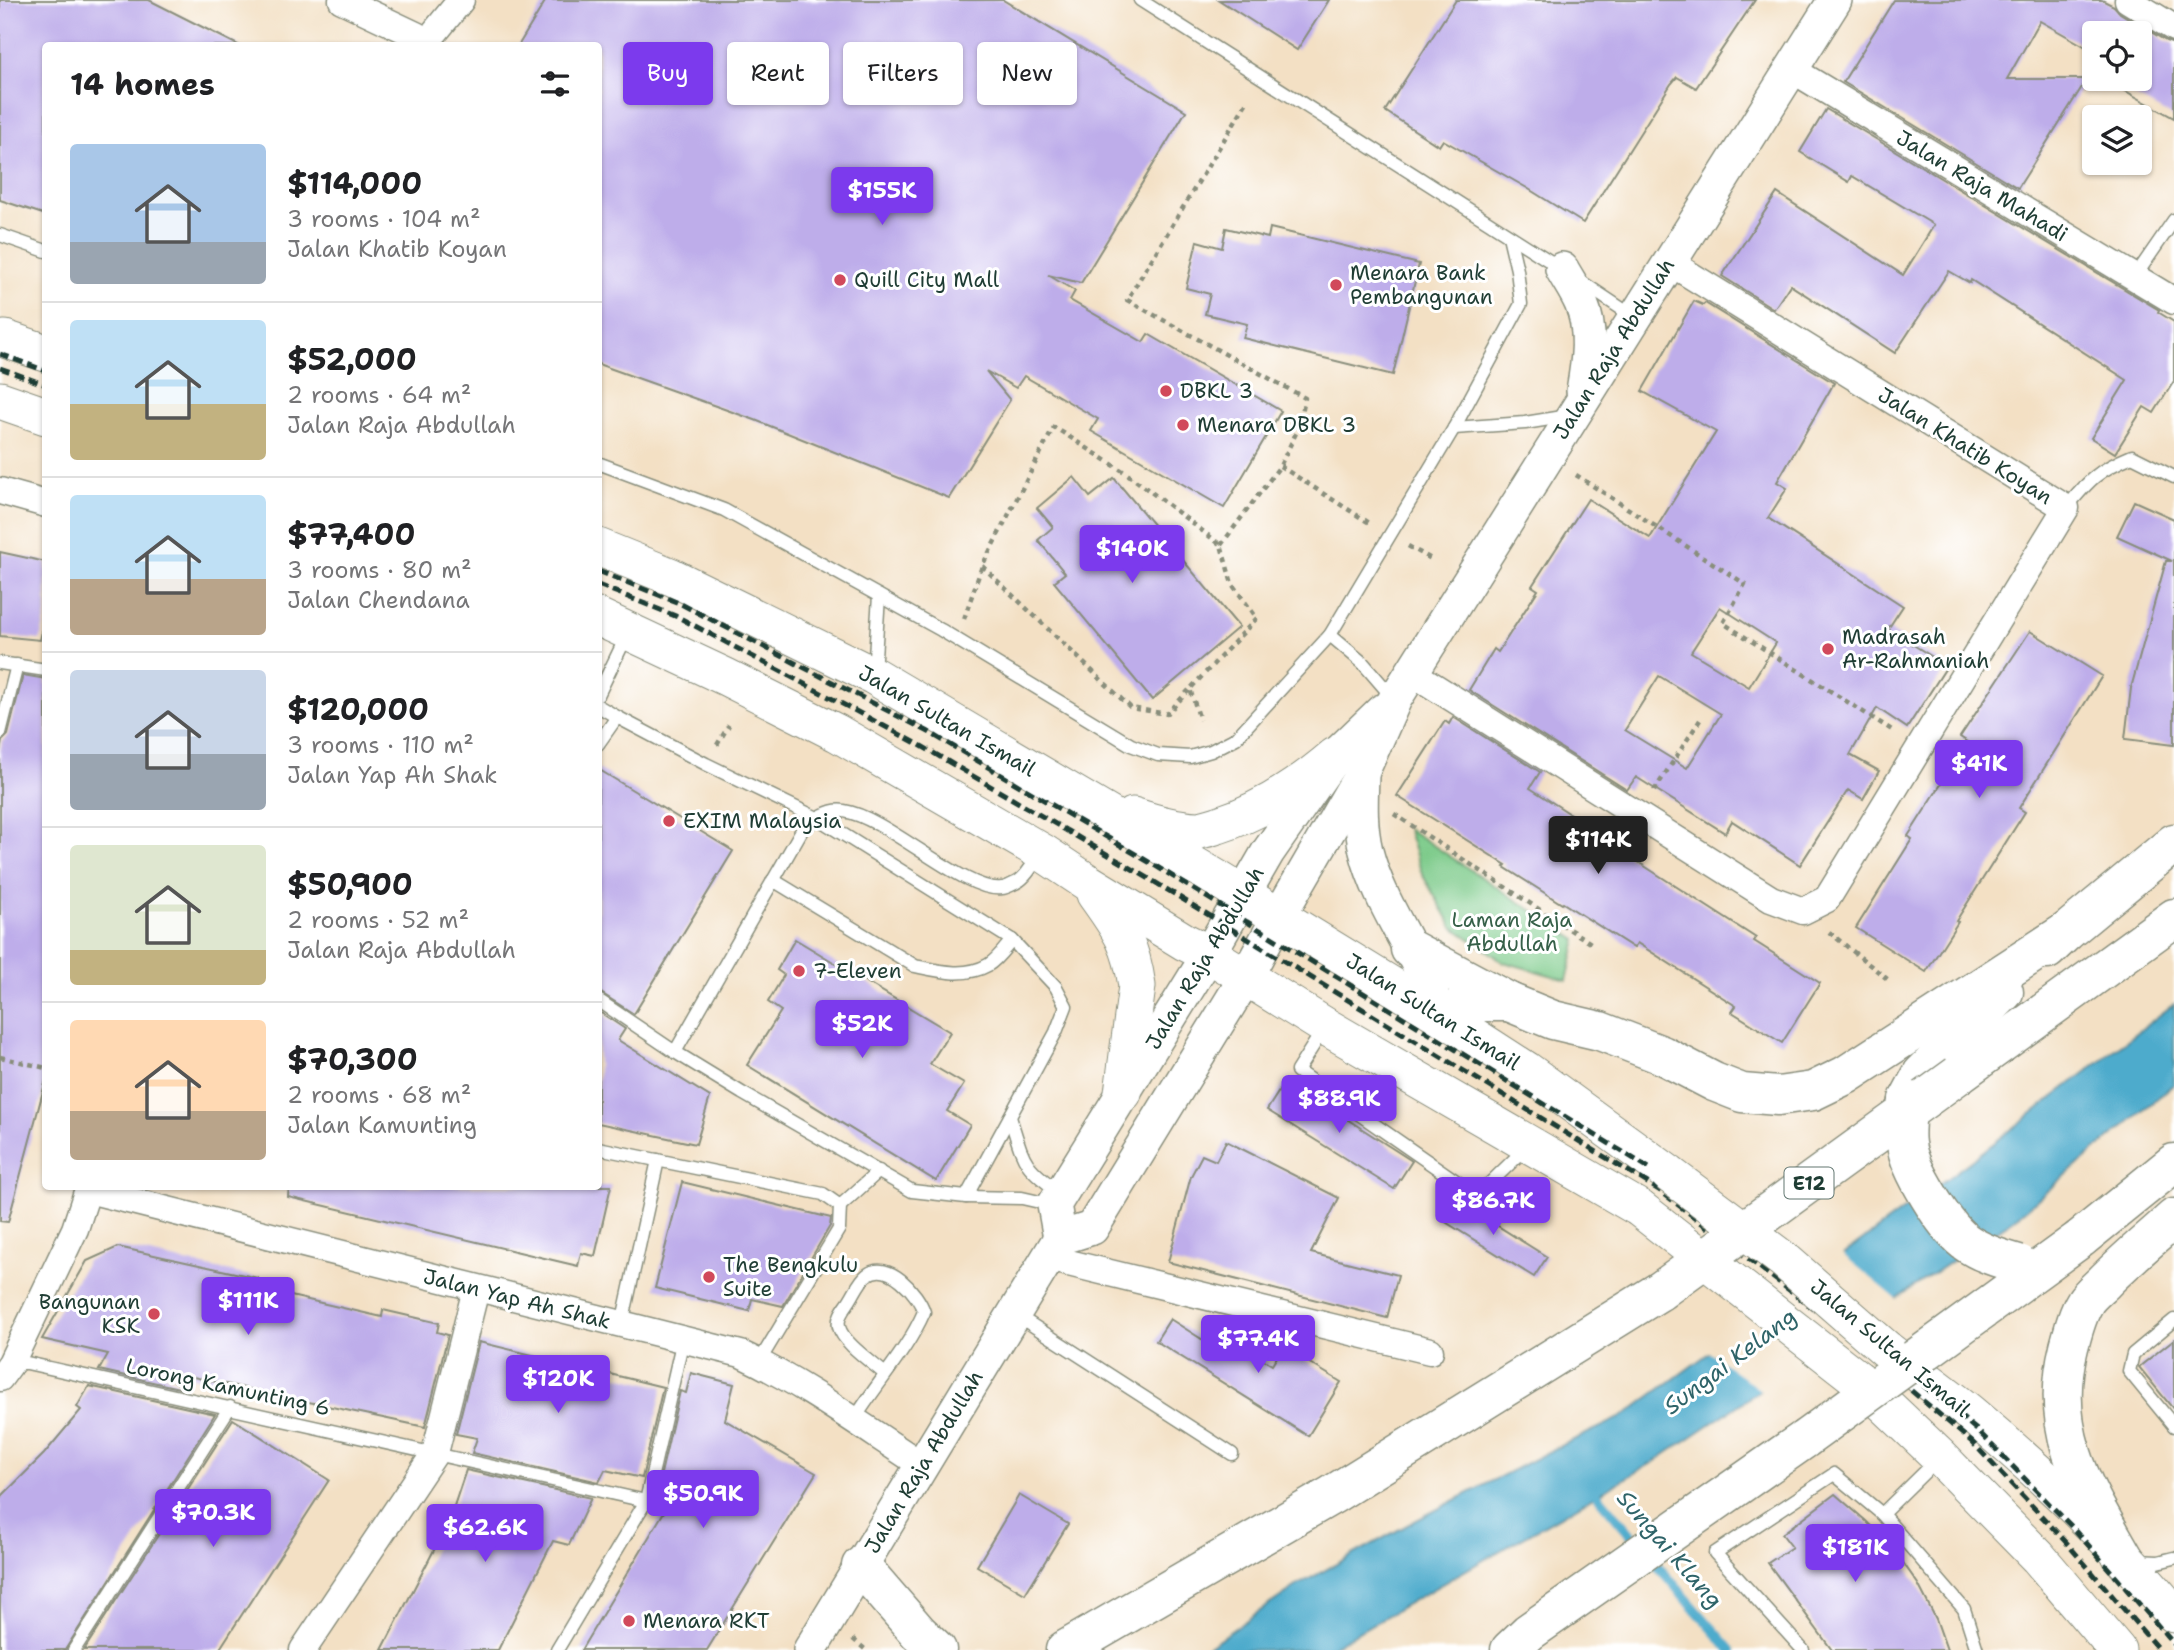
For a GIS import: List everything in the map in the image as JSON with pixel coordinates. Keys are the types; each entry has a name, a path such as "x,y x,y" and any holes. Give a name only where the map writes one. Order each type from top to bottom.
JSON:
{"highway":[{"path":"2172,845 2066,932 1922,1074 1908,1100 1906,1144 1916,1172 1949,1225 1964,1240 1993,1256 2019,1264 2051,1268 2083,1264 2174,1212"},
{"name":"E12","path":"1065,1650 1332,1495 1660,1291 2174,918"},
{"path":"1410,949 1509,1002 1553,1020 1600,1031 1661,1055 1742,1093 1778,1096 1813,1091 1846,1075 2066,932"},
{"path":"1439,1015 1476,1002 1509,1002"},
{"path":"1510,1650 1529,1632 1805,1439 2080,1239 2174,1163"},
{"path":"2126,1560 2086,1491 2070,1450 2063,1410 2063,1369 2085,1301 2174,1218"},
{"path":"861,1566 937,1650"}],"main road":[{"path":"0,400 42,415"},
{"name":"Jalan Sultan Ismail","path":"602,549 672,577 874,676 1279,916 1525,1070 1784,1259 1886,1349 1970,1414 2051,1485 2126,1560 2174,1614"},
{"path":"614,624 837,733 1042,852 1325,1026 1639,1208 1859,1380 1940,1457 2038,1557 2117,1650"},
{"path":"1079,798 1161,825 1200,830 1244,817 1308,779 1349,765"},
{"path":"1087,882 1123,933 1133,958 1137,986 1123,1093"}],"street":[{"path":"342,0 426,39 461,0"},
{"name":"Jalan Raja Abdullah","path":"1058,1199 1209,954 1268,852 1349,765 1403,686 1835,0"},
{"path":"2128,0 2174,28"},
{"name":"Jalan Raja Mahadi","path":"1791,69 2174,301"},
{"name":"Jalan Khatib Koyan","path":"1669,262 2066,508 1827,899 1802,911"},
{"path":"1562,269 1582,305 1587,328 1589,351 1577,408"},
{"path":"0,491 42,503"},
{"path":"1403,686 1638,815 1771,898 1802,911"},
{"path":"1349,765 1367,853 1376,881 1433,993 1439,1015"},
{"name":"Jalan Raja Abdullah","path":"810,1650 1054,1248 1092,1228 1246,977 1279,916 1349,765"},
{"path":"6,1371 75,1229 87,1190"},
{"name":"Jalan Yap Ah Shak","path":"96,1190 476,1289 741,1354 854,1419 922,1465"},
{"path":"1058,1199 1054,1248 1430,1351"},
{"path":"303,1650 435,1452 476,1289"}],"lane":[{"path":"1140,0 1634,317"},
{"path":"2134,278 2174,220"},
{"path":"0,235 42,250"},
{"path":"602,464 724,510 949,635 1131,745 1158,755 1190,757 1211,751 1236,738 1330,635 1454,428 1521,303 1509,236"},
{"path":"1454,428 1525,423 1577,408"},
{"path":"2066,508 2089,480 2111,464 2132,456 2174,477"},
{"path":"874,676 879,596"},
{"path":"602,677 614,624"},
{"path":"1330,635 1363,663 1403,686"},
{"path":"0,663 42,669"},
{"path":"0,733 17,665"},
{"path":"602,708 706,764 817,817 1012,940 1056,987 1066,1006 1056,1032 966,1197"},
{"path":"602,738 617,717"},
{"path":"675,1052 802,830 817,817 842,810 872,821 964,876 1001,889 1020,881 1042,852"},
{"path":"773,880 915,966 965,973 989,964 1012,940"},
{"path":"602,1003 741,1093 912,1191 966,1197 1058,1199"},
{"path":"1325,1026 1297,1071 1466,1188 1479,1191 1486,1187 1529,1144"},
{"path":"1010,1117 1025,1163 1058,1199"},
{"path":"602,1148 823,1194 840,1206"},
{"path":"622,1324 658,1160"},
{"path":"759,1362 839,1229 840,1206 878,1171"},
{"path":"854,1419 885,1374 919,1324 924,1312 921,1302 905,1284 889,1273 880,1271 866,1276 840,1315 838,1326 844,1338 885,1374"},
{"path":"1014,1314 1232,1454"},
{"path":"2174,1320 2133,1354 2129,1371 2174,1426"},
{"path":"557,1650 646,1501 683,1339"},
{"name":"Lorong Kamunting 6","path":"6,1371 27,1363 646,1501"},
{"path":"74,1650 230,1407"},
{"path":"1882,1514 1940,1457"},
{"path":"1803,1650 1715,1553 1834,1474 1882,1514 1964,1609 1977,1650"},
{"path":"2126,1560 2158,1562 2174,1558"}],"path":[{"path":"1221,545 1280,466 1298,428 1305,398 1127,300 1248,100"},
{"path":"965,612 982,566 1054,427 1126,473 1221,545 1232,584 1257,618 1167,714 1131,708 982,566"},
{"path":"1280,466 1433,560"},
{"path":"1577,475 1745,584 1723,623 1920,747"},
{"path":"1190,689 1200,720"},
{"path":"1638,815 1700,720"},
{"path":"715,749 729,725"},
{"path":"1385,808 1592,944"},
{"path":"1802,911 1891,982"},
{"path":"0,1057 42,1067"}],"green space":[{"name":"Laman Raja Abdullah","path":"1407,828 1577,940 1567,980 1504,962 1453,927 1422,874"}],"water":[{"name":"Sungai Kelang","path":"2174,1004 2174,1084 2014,1219 1654,1462 1327,1650 1203,1650 1298,1585 1411,1523 1622,1417 1968,1163"}],"pier":[{"path":"1841,1253 1899,1301 1763,1392 1707,1351"}],"building":[{"path":"0,0 149,0 232,42 42,42 42,214 0,200"},
{"name":"Quill City Mall","path":"546,0 1003,0 1072,42 977,42 977,105 1077,105 1077,45 1186,111 1081,283 1048,275 1075,291 1070,300 1143,342 1148,334 1281,411 1224,508 1091,431 1098,419 1024,376 1016,388 986,371 1010,400 949,498 755,420 602,365 602,42 520,42"},
{"path":"1219,0 1329,0 1297,50"},
{"path":"1456,0 1755,0 1696,88 1677,77 1671,84 1583,223 1443,140 1439,146 1385,111"},
{"path":"1894,0 2102,0 2133,21 2082,21 2082,45 2040,21 2007,79 2082,79 2082,87 2018,188 1843,82"},
{"path":"2152,32 2174,44 2174,118 2126,91 2152,91"},
{"path":"1826,109 2159,310 2158,312 2174,322 2174,381 2154,413 2144,407 2115,453 2091,438 2127,380 1971,280 1970,283 1949,271 1895,353 1790,285 1774,309 1722,276 1777,193 1903,275 1934,225 1852,176 1849,182 1800,152"},
{"name":"Menara Bank Pembangunan","path":"1226,228 1268,238 1270,228 1419,264 1393,375 1243,338 1247,324 1205,314 1210,294 1186,288 1197,241 1222,248"},
{"path":"1694,301 1703,305 1705,303 1834,383 1777,482 1787,488 1768,518 1903,606 1888,629 1947,666 1907,728 1877,708 1850,755 1879,771 1863,799 1848,790 1800,865 1732,821 1725,833 1636,777 1627,790 1469,690 1494,649 1498,652 1538,590 1532,586 1588,499 1650,538 1716,432 1642,391","holes":["1720,607 1776,643 1749,687 1691,652","1659,676 1721,714 1687,768 1625,730"]},
{"path":"1074,477 1090,497 1114,478 1239,627 1152,700 1054,582 1065,573 1038,540 1053,527 1037,508"},
{"path":"2134,501 2174,519 2174,745 2125,739 2131,688 2166,561 2172,561 2117,536"},
{"path":"0,552 42,561 40,640 0,636"},
{"path":"2030,631 2102,676 2019,808 2025,812 1926,972 1856,928 1912,839 1908,836 1968,742 1960,737"},
{"path":"23,675 42,678 42,1095 8,1222 0,1221 0,752 2,741 8,735"},
{"path":"1453,717 1540,772 1530,788 1820,983 1782,1043 1732,1012 1736,1006 1637,943 1634,948 1562,904 1397,796 1445,721 1449,724"},
{"path":"602,771 733,851 634,1014 602,994"},
{"path":"795,939 950,1032 930,1064 964,1084 947,1111 970,1125 936,1181 747,1065 781,1011 768,1002 784,975 777,970"},
{"path":"602,1014 625,1029 618,1040 710,1097 696,1144 602,1124"},
{"path":"1286,1080 1412,1161 1394,1189 1267,1110"},
{"path":"1226,1141 1339,1198 1311,1253 1398,1275 1387,1318 1168,1262 1191,1176 1202,1155 1216,1161"},
{"path":"682,1182 831,1218 830,1226 783,1306 752,1299 749,1311 655,1288"},
{"path":"602,1186 611,1186 595,1256 581,1253 578,1266 288,1197 289,1190 602,1190"},
{"path":"1452,1197 1547,1257 1534,1277 1439,1218"},
{"path":"118,1247 258,1278 256,1288 382,1317 383,1310 439,1323 437,1332 448,1335 425,1427 156,1369 188,1390 99,1370 108,1354 42,1339 87,1261"},
{"path":"1170,1319 1208,1343 1216,1329 1272,1365 1283,1347 1341,1382 1308,1436 1156,1341"},
{"path":"2174,1339 2174,1410 2139,1367"},
{"path":"479,1342 663,1387 642,1478 605,1470 599,1482 472,1453 477,1438 456,1434"},
{"path":"691,1373 734,1384 725,1420 816,1473 707,1650 581,1650 679,1487 659,1482 680,1391 686,1393"},
{"path":"89,1386 215,1414 65,1650 0,1650 0,1498 44,1454 81,1410 77,1407"},
{"path":"233,1419 329,1480 219,1650 84,1650"},
{"path":"466,1470 591,1498 569,1545 553,1541 498,1650 382,1650 449,1521"},
{"path":"1835,1494 1894,1550 1918,1584 1936,1619 1947,1650 1832,1650 1768,1563 1792,1547 1782,1534"},
{"path":"1019,1495 1068,1524 1025,1594 977,1566"}],"waterway":[{"name":"Sungai Klang","path":"1590,1486 1639,1544"},
{"name":"Sungai Klang","path":"1649,1556 1731,1650"}],"railway":[{"path":"0,354 42,370"},
{"path":"0,368 42,384"},
{"path":"602,573 679,603 927,731 1154,865 1667,1179 1828,1306 1978,1431 2076,1531 2174,1644"},
{"path":"602,587 678,617 918,744 1148,878 1659,1190 1823,1316 1972,1442 2065,1541 2159,1650"}],"place":[{"name":"Quill City Mall","path":"840,280"},
{"name":"Menara Bank Pembangunan","path":"1336,285"},
{"name":"DBKL 3","path":"1166,391"},
{"name":"Menara DBKL 3","path":"1183,425"},
{"name":"Madrasah Ar-Rahmaniah","path":"1828,649"},
{"name":"EXIM Malaysia","path":"669,821"},
{"name":"7-Eleven","path":"799,971"},
{"name":"The Bengkulu Suite","path":"709,1277"},
{"name":"Bangunan KSK","path":"154,1314"},
{"name":"Menara RKT","path":"629,1621"}]}
